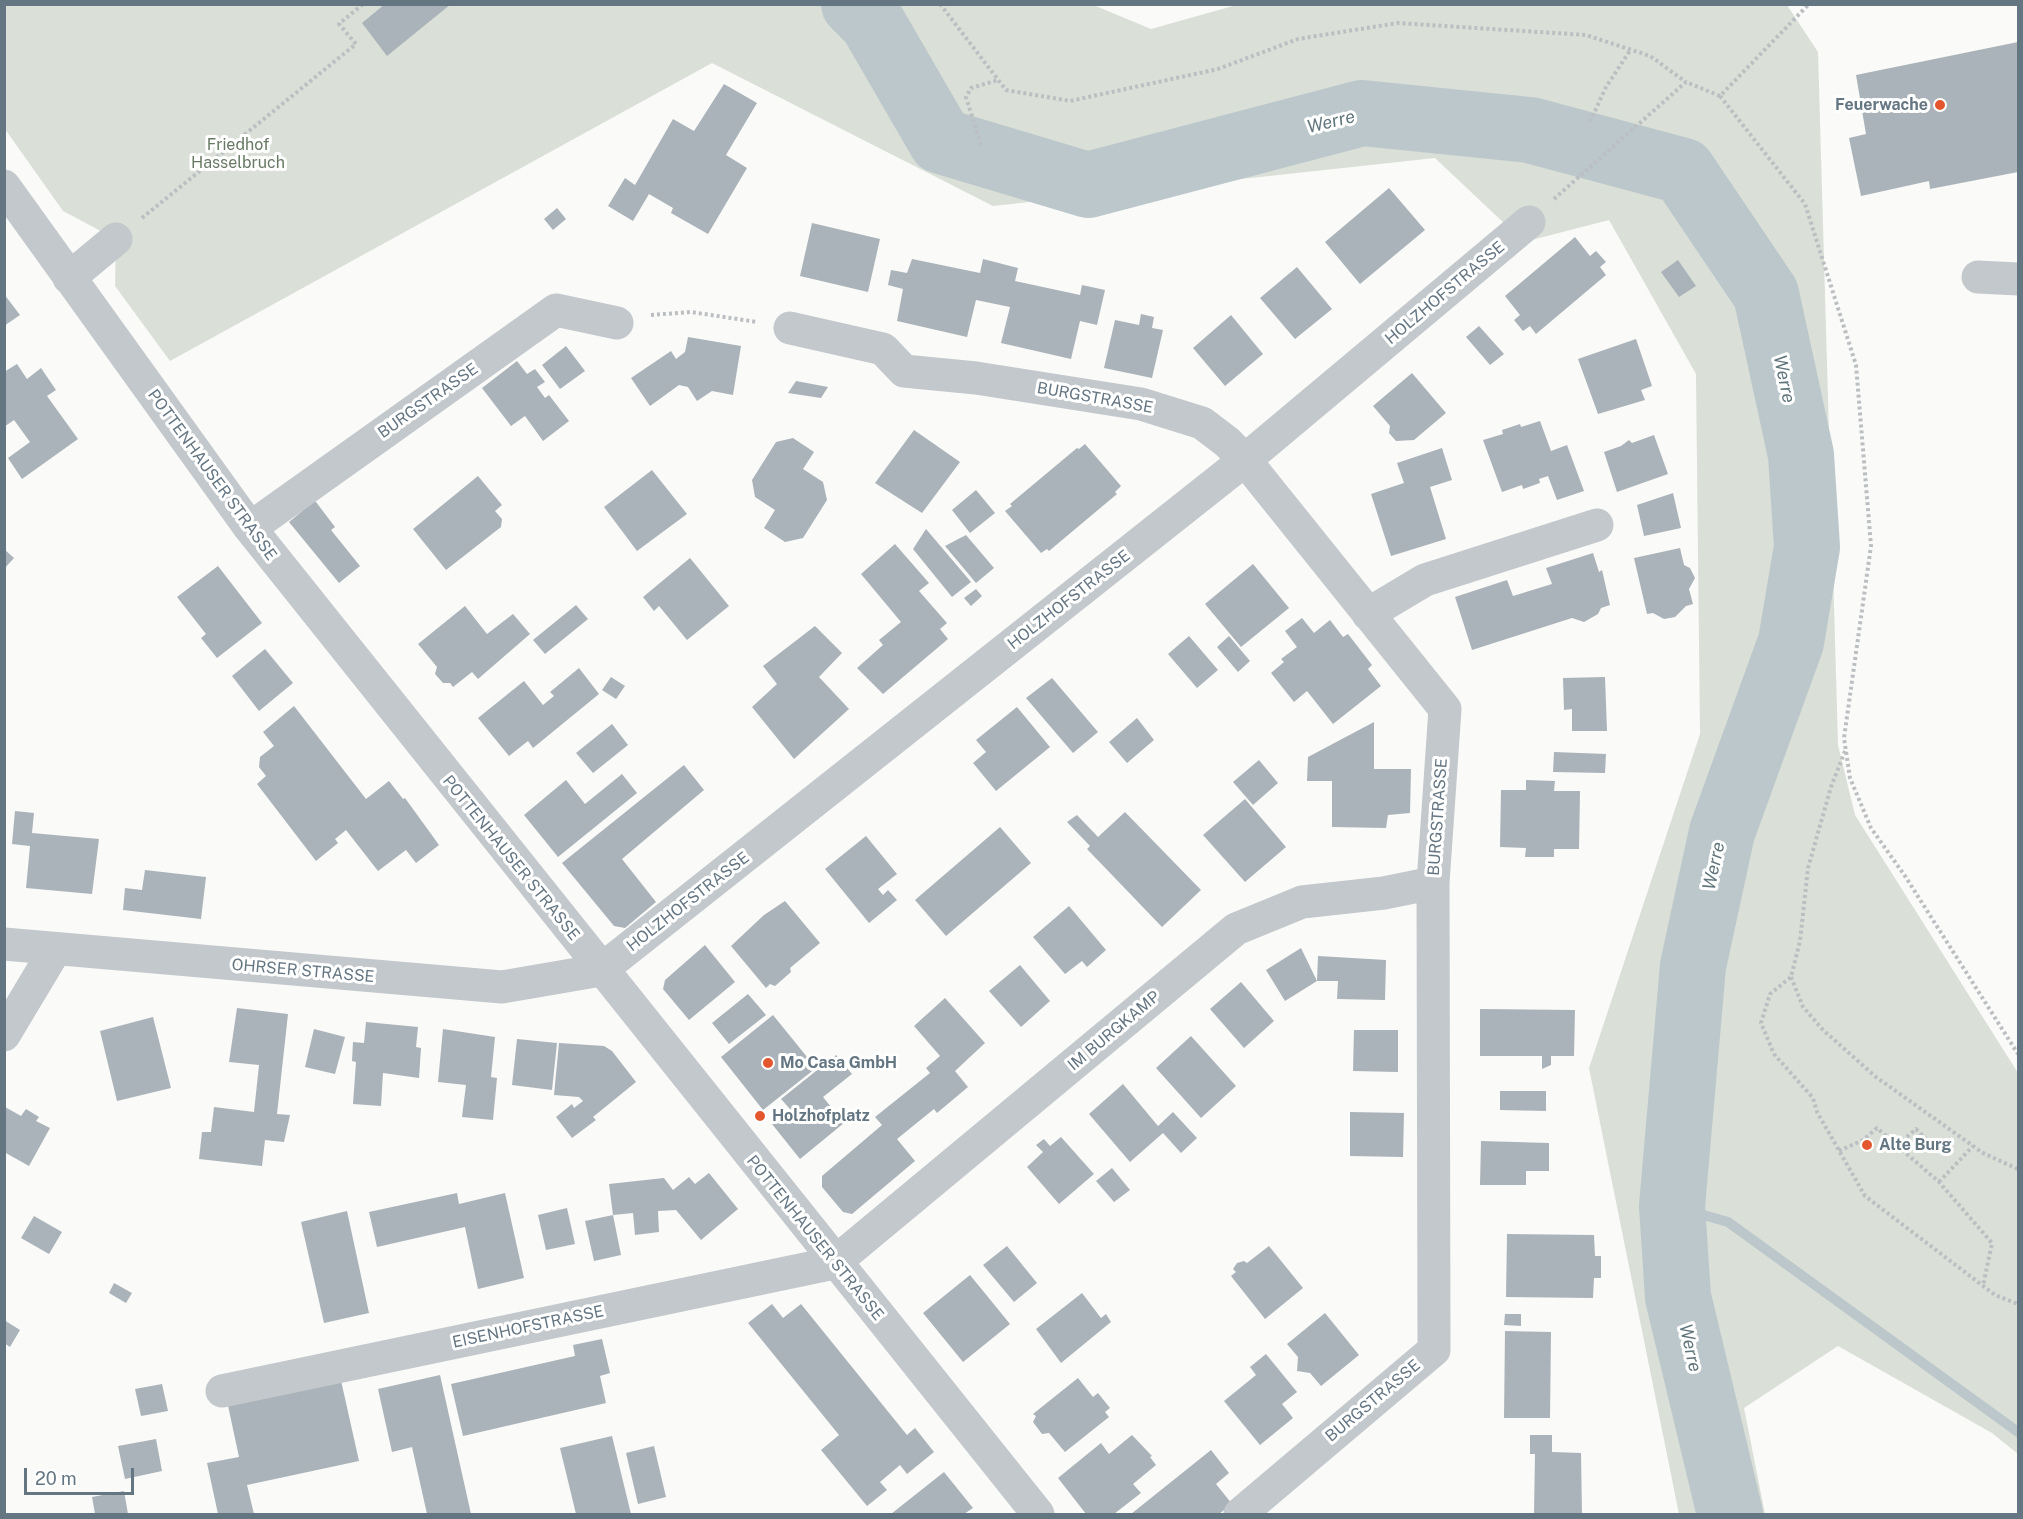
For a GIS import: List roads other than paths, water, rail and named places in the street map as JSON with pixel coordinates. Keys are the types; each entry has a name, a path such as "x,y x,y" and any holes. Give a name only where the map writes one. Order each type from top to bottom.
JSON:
{"street":[{"name":"POTTENHAUSER STRASSE","path":"4,186 250,528 834,1263 1038,1515"},
{"name":"HOLZHOFSTRASSE","path":"601,970 1245,460 1538,213"},
{"path":"69,278 116,239"},
{"path":"1978,277 2019,279"},
{"name":"BURGSTRASSE","path":"250,528 556,310 617,323"},
{"name":"BURGSTRASSE","path":"790,328 883,349 904,371 976,378 1141,404 1202,423 1227,442 1245,460 1444,709 1433,883 1434,1350 1240,1515"},
{"path":"1368,614 1425,580 1597,525"},
{"name":"IM BURGKAMP","path":"834,1263 1236,929 1302,902 1384,893 1433,883"},
{"name":"OHRSER STRASSE","path":"4,945 502,987 601,970"},
{"path":"4,1035 55,950"},
{"name":"EISENHOFSTRASSE","path":"222,1391 834,1263"}],"waterway":[{"name":"Werre","path":"854,4 872,22 941,141 1088,185 1362,113 1530,130 1683,171 1766,294 1801,455 1807,547 1791,642 1722,832 1693,966 1672,1206 1678,1297 1730,1514"},
{"path":"1672,1206 1728,1222 2018,1432"}],"place":[{"name":"Feuerwache","path":"1940,105"},
{"name":"Mo Casa GmbH","path":"768,1063"},
{"name":"Holzhofplatz","path":"760,1116"},
{"name":"Alte Burg","path":"1867,1145"}],"park label":[{"name":"Friedhof Hasselbruch","path":"238,154"}]}
